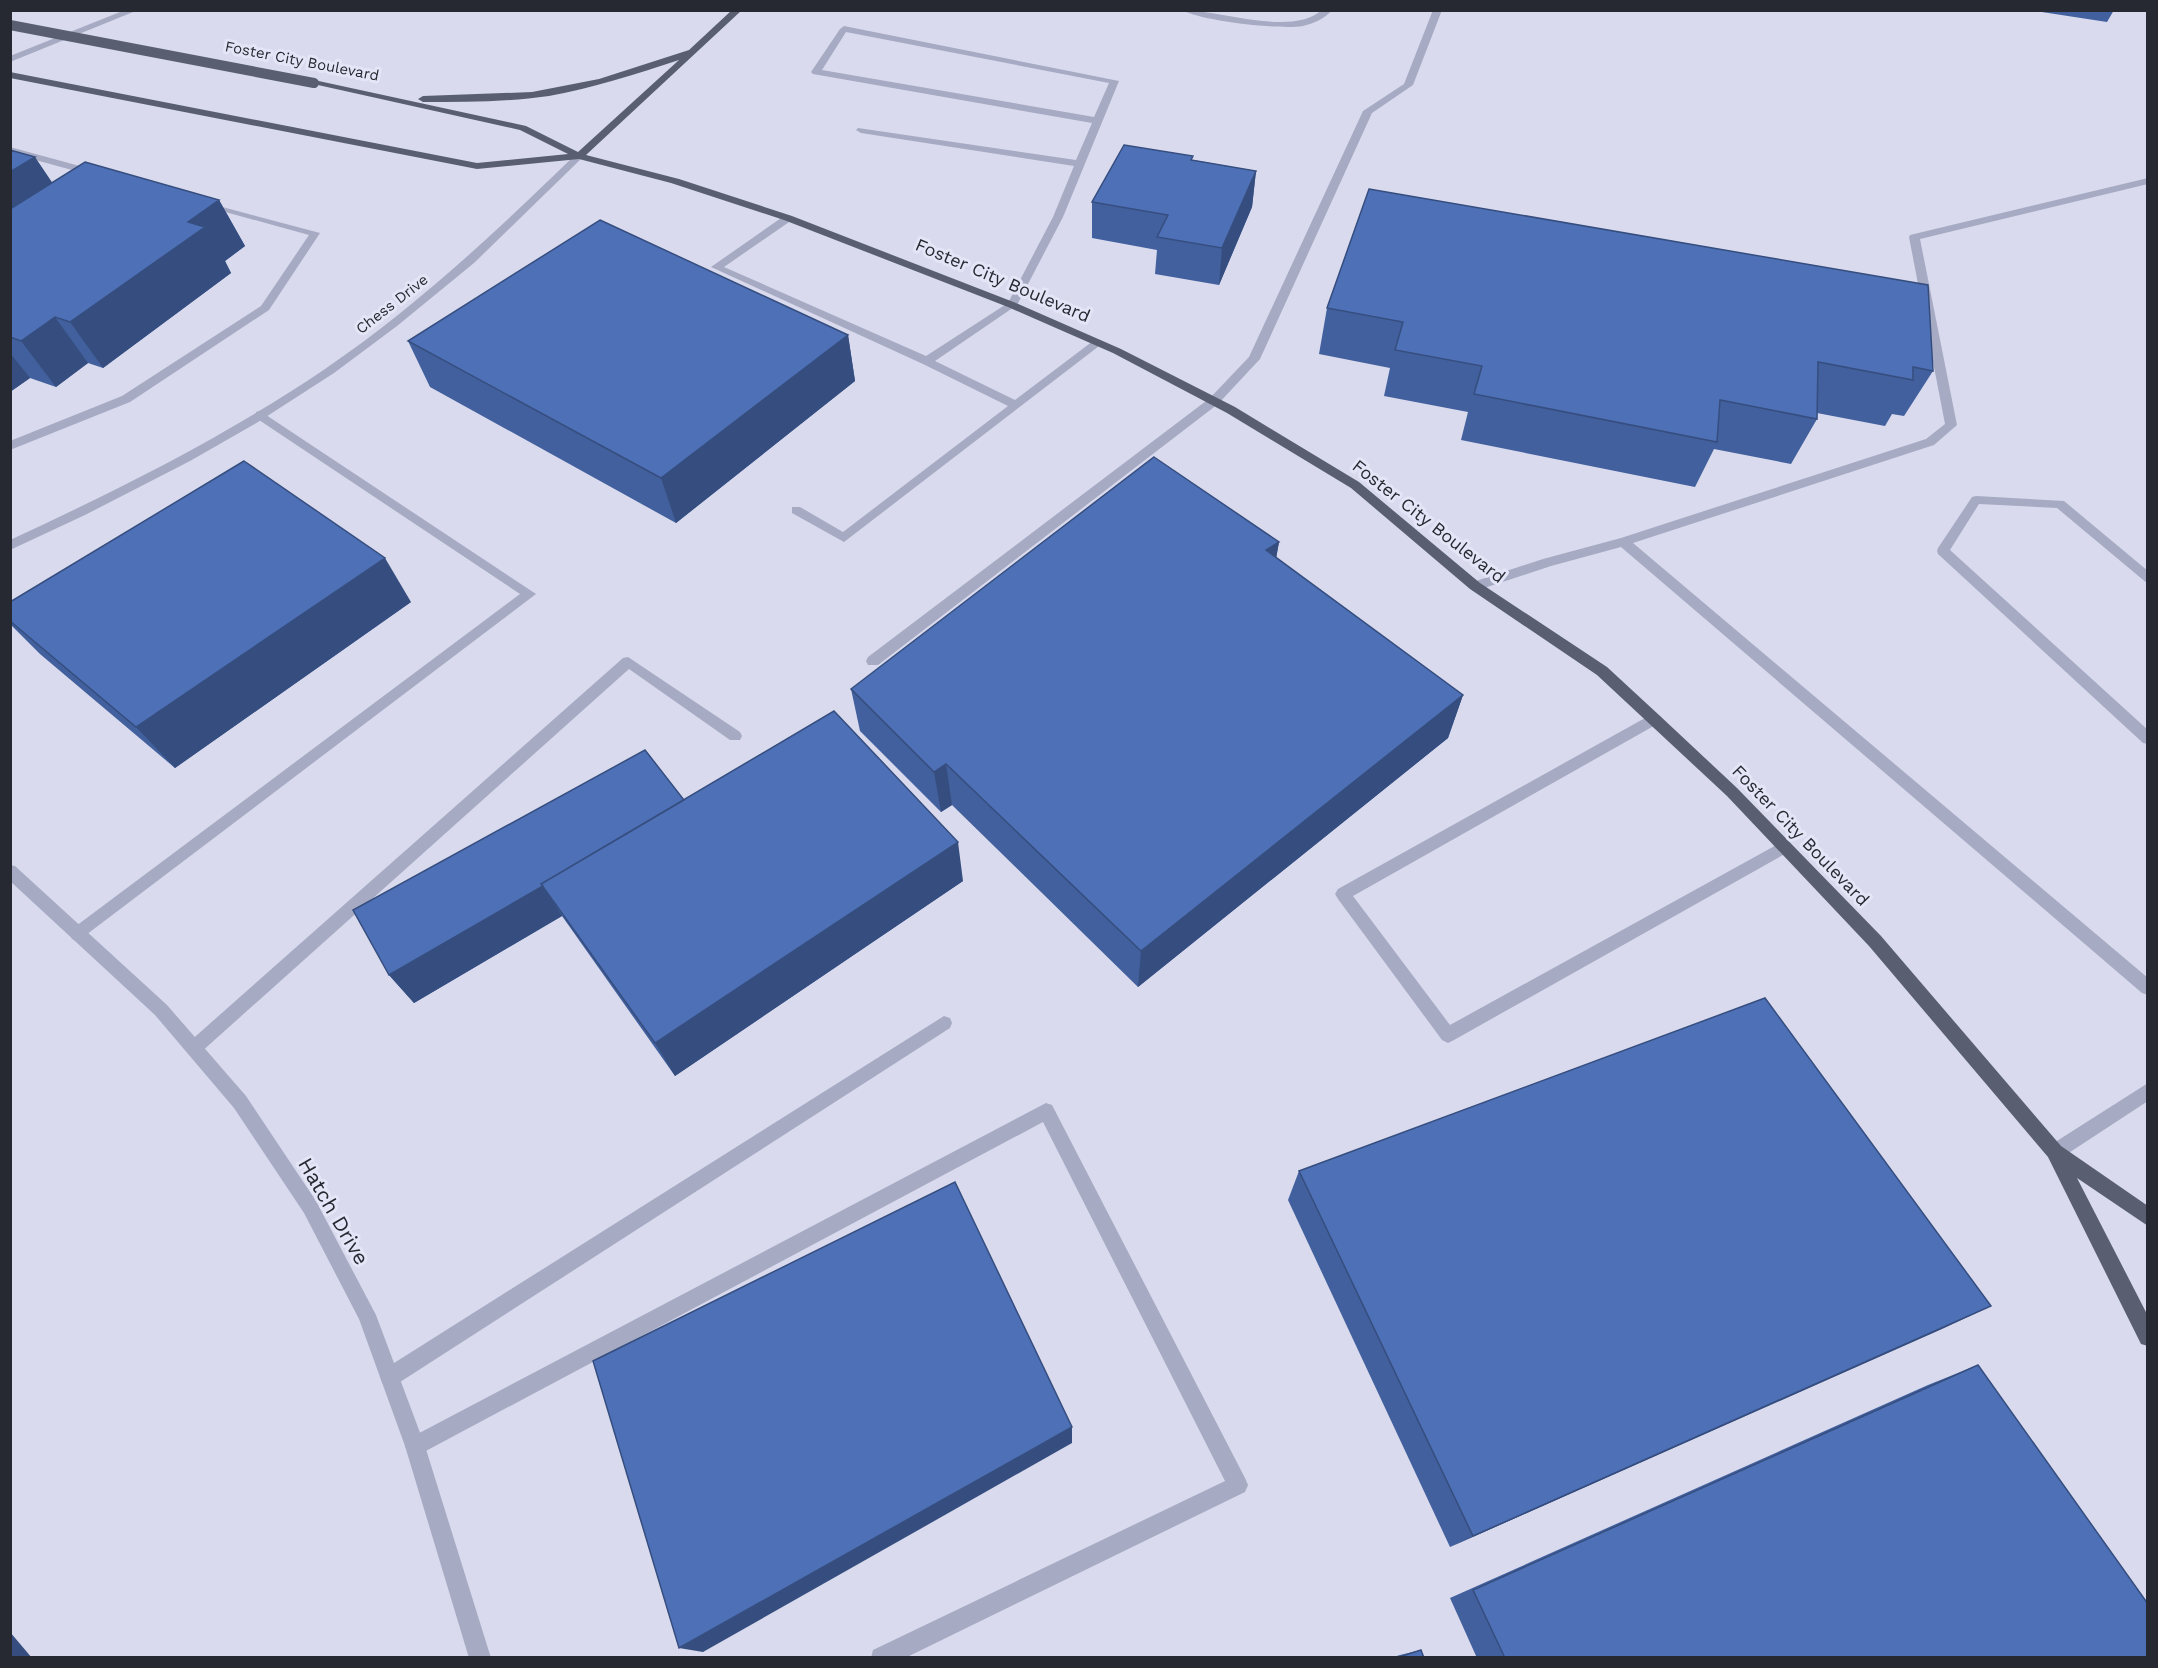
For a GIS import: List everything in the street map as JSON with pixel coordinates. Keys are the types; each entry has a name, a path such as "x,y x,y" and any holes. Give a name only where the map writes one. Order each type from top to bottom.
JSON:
{"main road":[{"name":"Chess Drive","path":"579,156 738,10"},
{"name":"Foster City Boulevard","path":"10,25 396,99 523,128 579,156 675,182 788,218 1012,304 1097,343 1214,401 1355,486 1475,586 1602,670 1732,792 1875,941 2055,1152 2148,1337"},
{"path":"396,99 492,99 549,92 627,73 693,52"},
{"name":"Foster City Boulevard","path":"10,75 477,166 579,156"},
{"name":"Foster City Boulevard","path":"2055,1152 2148,1217"}],"street":[{"path":"10,59 134,10"},
{"path":"1186,10 1285,26 1306,23 1328,10"},
{"path":"873,661 1214,401 1254,359 1368,111 1408,86 1438,10"},
{"path":"927,361 1012,304 1058,217 1098,121 1114,81 844,29 816,72 1098,121"},
{"path":"861,130 1080,164"},
{"path":"10,150 110,177"},
{"name":"Chess Drive","path":"10,546 72,518 288,399 375,338 457,273 579,156"},
{"path":"1475,586 1548,562 1623,542 1930,442 1951,425 1914,237 2148,181"},
{"path":"10,446 126,399 265,308 315,234 189,199"},
{"path":"788,218 716,267 927,361 1016,405"},
{"path":"796,510 844,538 1097,343"},
{"path":"78,934 529,594 260,415"},
{"path":"2148,579 2060,504 1976,500 1943,551 2148,739"},
{"path":"1623,542 2148,987"},
{"path":"194,1048 628,662 735,736"},
{"path":"1654,719 1343,894 1448,1035 1785,846"},
{"name":"Hatch Drive","path":"10,871 161,1010 240,1102 310,1207 367,1315 415,1446 480,1658"},
{"path":"390,1377 944,1023"},
{"path":"2055,1152 2148,1091"},
{"path":"415,1446 1046,1111 1238,1485 881,1658"}],"building":[{"path":"1124,145 1193,156 1191,160 1256,171 1222,248 1157,237 1168,215 1092,202"},
{"path":"10,150 35,157 10,172"},
{"path":"85,162 219,200 188,222 205,227 70,322 55,317 21,341 10,337 10,209"},
{"path":"1369,189 1928,285 1933,371 1913,367 1913,380 1818,362 1817,419 1720,400 1717,442 1474,394 1482,366 1395,350 1403,322 1327,308"},
{"path":"600,220 848,335 661,478 408,341"},
{"path":"1154,457 1279,542 1266,550 1463,695 1141,951 946,764 934,772 851,689"},
{"path":"244,461 385,558 136,727 10,621 10,602"},
{"path":"834,711 958,842 655,1043 541,884"},
{"path":"645,750 684,800 541,884 543,886 389,975 353,910"},
{"path":"1765,998 1991,1306 1473,1536 1299,1171"},
{"path":"955,1182 1072,1427 679,1648 593,1361"},
{"path":"1978,1365 2148,1604 2148,1658 1505,1658 1473,1590"},
{"path":"1421,1650 1424,1658 1396,1658"}]}
